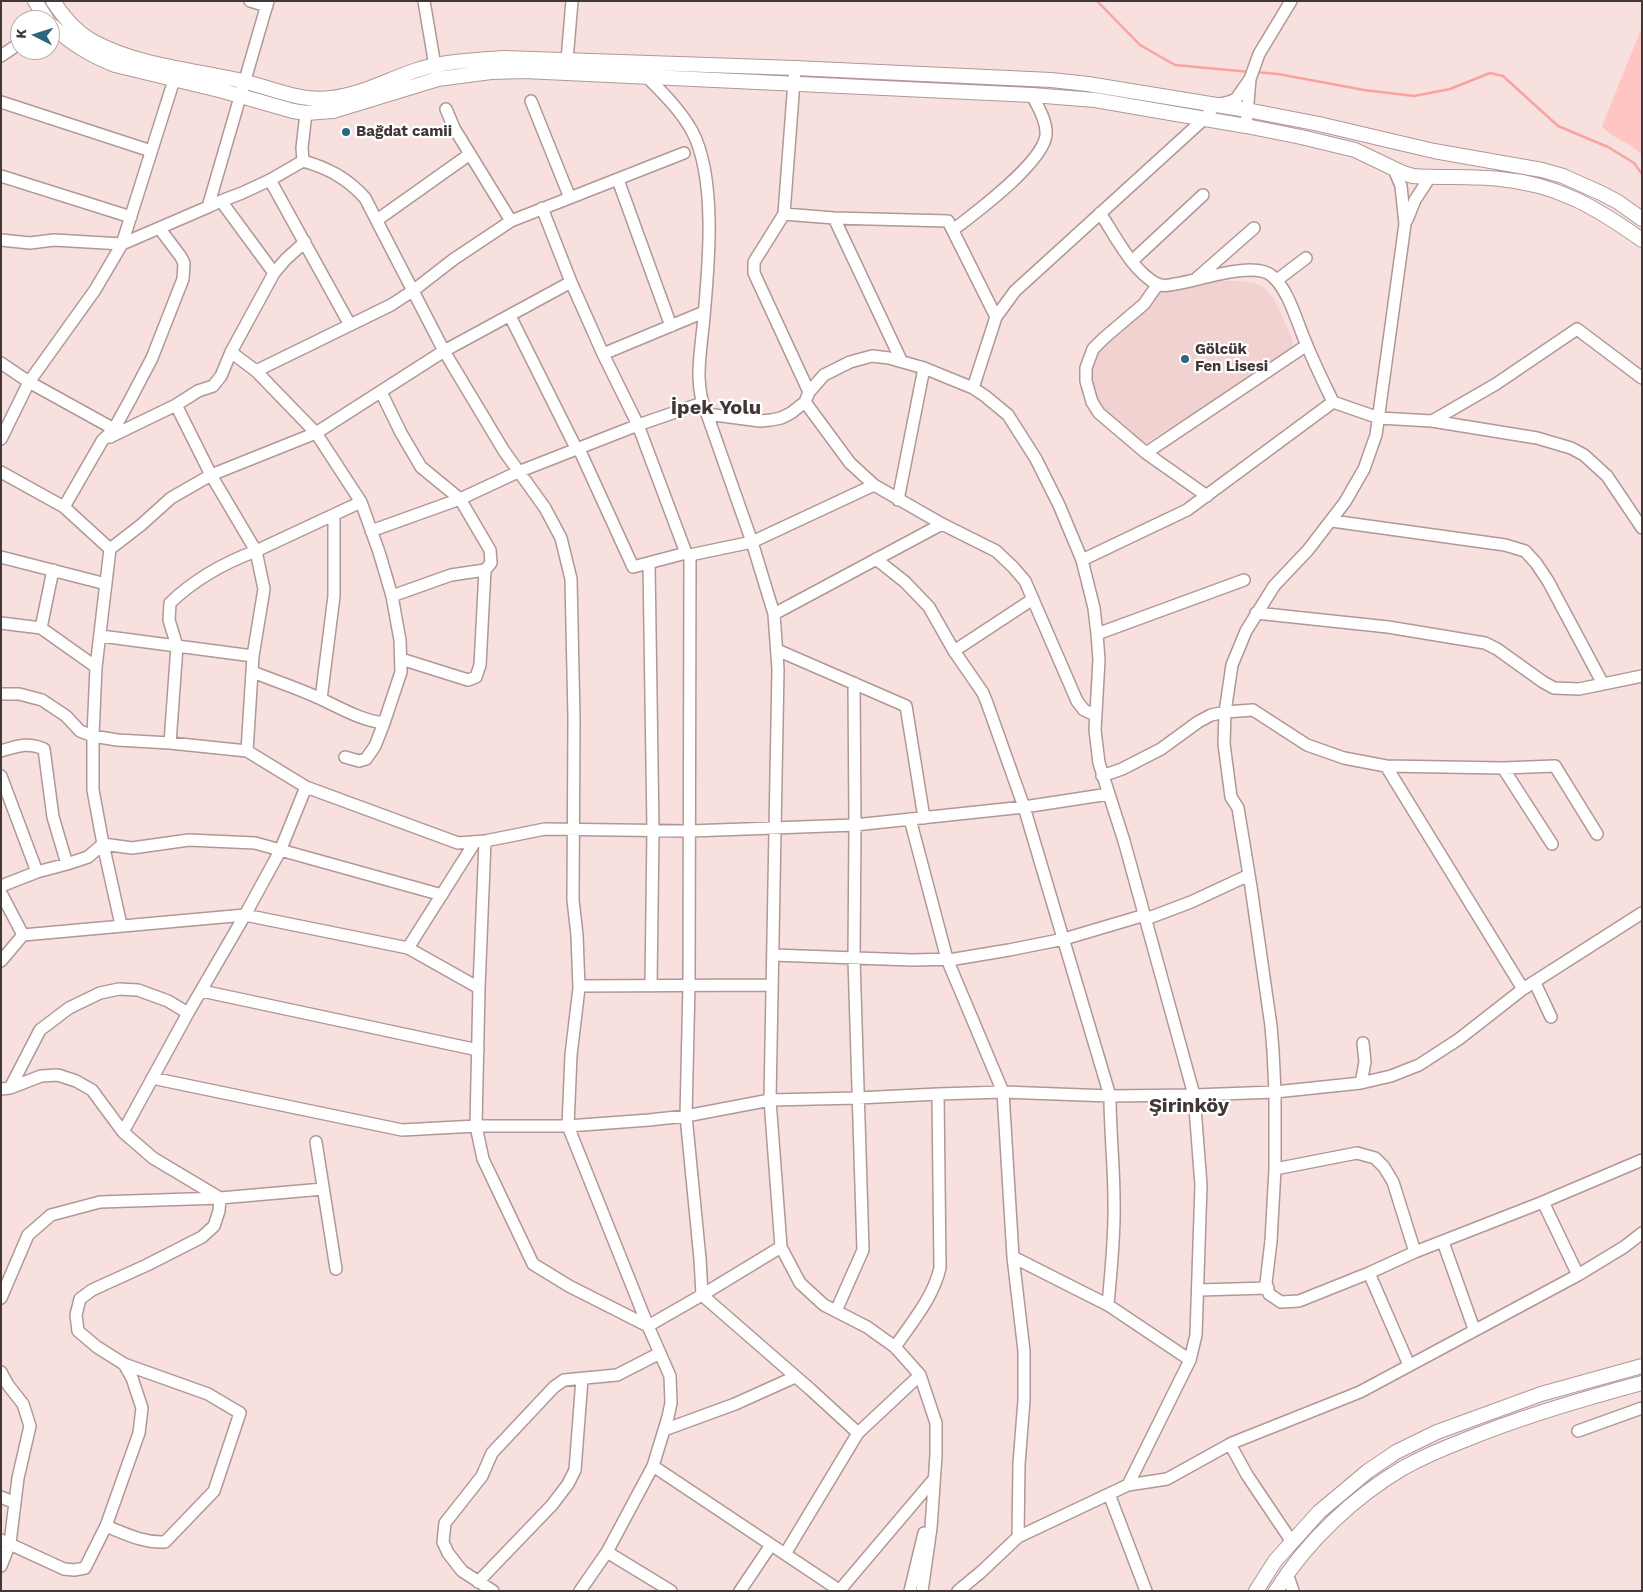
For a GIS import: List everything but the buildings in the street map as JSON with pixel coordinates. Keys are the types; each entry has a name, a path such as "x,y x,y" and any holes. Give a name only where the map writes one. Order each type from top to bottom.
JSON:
{"main road":[{"path":"53,1 68,22 76,29 93,42 113,51 169,66 245,82 294,96 319,100 343,96 435,66 462,61 504,58 795,68 1071,82 1247,110 1319,124 1434,151 1532,168 1559,175 1603,194 1642,220"},
{"path":"60,33 73,45 101,60 115,65 293,111 306,112 333,112 418,84 462,74 524,71 1032,95 1095,100 1246,126 1344,146 1413,176 1502,179 1550,189 1563,193 1606,214 1642,240"},
{"path":"1394,169 1392,158 1397,148 1402,144"},
{"path":"1430,177 1437,165 1434,151"},
{"path":"1256,1591 1275,1561 1319,1512 1368,1471 1396,1452 1437,1432 1531,1397 1642,1366"},
{"path":"1276,1591 1287,1573 1340,1515 1372,1489 1404,1468 1438,1450 1506,1423 1642,1383"}],"street":[{"path":"208,208 268,4 250,1"},
{"path":"424,1 435,66"},
{"path":"567,60 572,1"},
{"path":"1246,126 1250,79 1255,65 1266,42 1291,1"},
{"path":"795,68 784,214 754,262 754,273 807,397 850,463 874,485 942,524 996,550 1014,567 1025,581 1077,701 1084,710 1096,715"},
{"path":"648,78 667,98 691,129 698,143 702,160 706,179 709,230 699,374 704,409 752,542 774,614 778,669 770,1100 780,1247 800,1283 824,1305 867,1327 894,1347 920,1375 936,1423 936,1455 931,1528 922,1591"},
{"path":"972,388 996,317 1006,301 1025,281 1204,119 1215,105 1236,99 1250,79"},
{"path":"1,439 29,382 94,290 122,244 174,80"},
{"path":"953,230 996,196 1035,157 1044,145 1046,126 1032,95"},
{"path":"531,100 570,198"},
{"path":"1,102 151,151"},
{"path":"446,110 470,154 511,221"},
{"path":"303,161 302,148 306,112"},
{"path":"256,371 391,305 454,259 511,221 618,180 684,152"},
{"path":"377,220 470,154"},
{"path":"3,244 54,240 122,244 242,193 303,161 321,166 354,185 365,198 444,351 518,472 546,508 562,538 571,579 574,718 573,900 578,935 579,986 571,1055 568,1126 670,1376 671,1403 653,1466 607,1552 580,1591"},
{"path":"1394,169 1401,186 1405,224 1379,418 1371,452 1350,495 1332,521 1274,586 1256,613 1246,631 1232,665 1225,712 1224,744 1231,797 1238,808 1271,1026 1275,1092 1276,1169 1266,1283 1269,1294 1281,1302 1299,1301 1642,1160"},
{"path":"1,176 131,217"},
{"path":"1405,224 1415,200 1430,177"},
{"path":"270,180 306,242 350,325"},
{"path":"618,180 671,326"},
{"path":"1132,261 1203,195"},
{"path":"221,201 274,274"},
{"path":"542,208 571,282 603,354 638,425 688,554 690,831 686,1116 702,1295 858,1433"},
{"path":"1100,213 1132,261 1143,274 1158,284 1164,286 1246,270 1260,270 1270,273 1285,292 1306,345 1333,402 1379,418 1432,421 1537,438 1571,448 1584,454 1607,476 1642,528"},
{"path":"784,214 834,218 948,221 996,317"},
{"path":"834,218 901,360"},
{"path":"1194,280 1254,228"},
{"path":"64,507 102,441 114,429 152,358 183,279 184,263 160,229"},
{"path":"102,441 198,391 213,386 221,376 231,352 274,274 286,259 306,242"},
{"path":"1276,280 1306,258"},
{"path":"121,925 93,790 92,736 96,667 110,549 171,498 211,475 316,433 444,351 571,282"},
{"path":"1158,284 1144,304 1104,338 1093,350 1088,360 1085,375 1086,381 1092,402 1099,413 1146,453 1206,496"},
{"path":"603,354 704,312"},
{"path":"510,316 578,450 634,567 688,554 752,542 874,485"},
{"path":"1432,421 1496,384 1577,329 1642,378"},
{"path":"1146,453 1306,345"},
{"path":"231,352 256,371 316,433 361,502 392,596 400,640 401,672 375,746 366,759 359,760 345,757"},
{"path":"371,531 460,499 518,472 638,425 704,409 750,420 771,420 791,413 807,397 824,375 850,362 872,356 901,360 972,388 1008,415 1036,459 1060,505 1082,560 1094,608 1097,634 1099,660 1096,747 1102,776 1146,917 1194,1095 1201,1185 1196,1335 1190,1360 1128,1485"},
{"path":"1,363 29,382 114,429"},
{"path":"898,500 924,368"},
{"path":"381,392 401,433 421,467 460,499 490,550 491,563 485,570 480,665 476,678 468,680 401,659"},
{"path":"1082,560 1187,510 1333,402"},
{"path":"176,404 211,475 256,551 264,590 253,656 248,751"},
{"path":"1,472 64,507 110,549"},
{"path":"170,743 178,646 169,620 170,603 184,590 238,558 361,502"},
{"path":"321,699 334,596 334,515"},
{"path":"1332,521 1505,545 1525,551 1548,581 1603,684"},
{"path":"774,614 942,524"},
{"path":"1,557 106,584"},
{"path":"876,559 905,582 929,608 954,651 983,694 1024,807 1110,1096 1114,1200 1113,1256 1108,1305"},
{"path":"649,563 653,830 651,986"},
{"path":"40,628 53,570"},
{"path":"392,596 451,575 485,570"},
{"path":"1097,634 1244,580"},
{"path":"954,651 1033,599"},
{"path":"1256,613 1388,628 1485,643 1497,649 1554,688 1579,689 1642,676"},
{"path":"1,623 40,628 96,667"},
{"path":"101,636 253,656"},
{"path":"777,650 906,706 924,818"},
{"path":"253,672 321,699 344,711 374,722 384,723"},
{"path":"836,1312 862,1250 854,959 854,683"},
{"path":"1,694 19,694 42,700 66,716 80,731 92,736 117,740 248,751 306,786 458,843 480,842 545,829 690,831 855,825 1024,807 1109,794"},
{"path":"1102,776 1122,769 1160,749 1211,715 1254,710 1307,745 1344,758 1386,766 1503,768 1554,766 1597,834"},
{"path":"1,751 33,744 44,749 53,817 68,864"},
{"path":"1386,766 1523,989"},
{"path":"1503,768 1552,844"},
{"path":"1,776 37,872"},
{"path":"123,1132 188,1013 246,915 280,851 306,786"},
{"path":"910,819 947,959 1002,1092 1013,1257 1024,1352 1024,1400 1019,1464 1018,1538"},
{"path":"1,886 37,872 88,857 103,844 132,848 189,840 255,843 442,895"},
{"path":"408,948 442,895 480,842"},
{"path":"480,842 476,1126 482,1159 533,1264 569,1286 648,1326"},
{"path":"773,956 912,960 947,959 1009,950 1064,939 1146,917 1191,902 1249,875"},
{"path":"1,892 24,936"},
{"path":"152,1078 402,1130 476,1126 568,1126 686,1116 770,1100 1002,1092 1110,1096 1194,1095 1275,1092 1361,1083 1391,1076 1420,1065 1459,1039 1523,989 1642,914"},
{"path":"1,961 24,936 121,925 246,915 408,948 479,988"},
{"path":"1535,983 1551,1017"},
{"path":"579,986 772,985"},
{"path":"5,1089 40,1030 69,1008 100,993 119,989 138,990 168,1002 188,1013"},
{"path":"202,991 478,1050"},
{"path":"1361,1083 1365,1062 1363,1043"},
{"path":"5,1089 41,1076 58,1075 76,1081 92,1090 123,1132 152,1158 220,1198"},
{"path":"894,1347 930,1296 938,1280 940,1268 938,1094"},
{"path":"316,1142 336,1269"},
{"path":"1276,1169 1357,1153 1375,1158 1384,1167 1393,1182 1416,1252"},
{"path":"1,1298 28,1236 51,1215 100,1202 220,1198 323,1189"},
{"path":"106,1526 134,1538 151,1542 166,1542 214,1491 240,1413 208,1394 124,1364 97,1347 78,1331 76,1315 80,1299 92,1290 202,1237 214,1226 219,1211 220,1198"},
{"path":"1543,1202 1578,1274"},
{"path":"958,1591 1018,1538 1128,1485 1167,1479 1230,1444 1360,1392 1578,1274 1624,1247 1642,1233"},
{"path":"1443,1242 1474,1329"},
{"path":"648,1326 780,1247"},
{"path":"1013,1257 1108,1305 1190,1360"},
{"path":"1369,1273 1409,1365"},
{"path":"1198,1290 1268,1288"},
{"path":"493,1591 462,1571 448,1553 443,1542 445,1523 482,1476 492,1453 554,1387 564,1380 617,1375 660,1353"},
{"path":"6,1542 64,1570 85,1568 106,1526 139,1433 142,1408 132,1378 124,1364"},
{"path":"1,1372 8,1385 23,1404 30,1426 1,1566"},
{"path":"785,1554 858,1433 920,1375"},
{"path":"664,1430 735,1404 795,1377"},
{"path":"478,1582 552,1505 568,1484 575,1470 582,1379"},
{"path":"1578,1431 1642,1408"},
{"path":"1230,1444 1247,1475 1292,1542"},
{"path":"653,1466 839,1590 934,1479"},
{"path":"910,1591 933,1492"},
{"path":"1109,1494 1146,1591"},
{"path":"1,1497 15,1503"},
{"path":"740,1591 771,1546"},
{"path":"607,1552 671,1591"},
{"path":"1287,1573 1292,1591"}],"shaded area":[{"path":"1642,27 1642,155 1602,126"},
{"name":"Gölcük Fen Lisesi","path":"1204,281 1240,281 1264,287 1274,299 1292,338 1293,346 1285,354 1143,445 1098,404 1088,373 1090,363 1102,345 1164,289"}],"waterway":[{"path":"1097,1 1140,45 1175,65 1250,72"},
{"path":"1255,72 1278,74 1364,90 1414,96 1450,89 1490,73 1503,76 1558,126 1608,147 1634,163 1642,174"}],"place":[{"name":"Bağdat camii","path":"346,132"},
{"name":"Gölcük Fen Lisesi","path":"1185,359"}],"district":[{"name":"İpek Yolu","path":"716,408"},
{"name":"Şirinköy","path":"1189,1106"}]}
